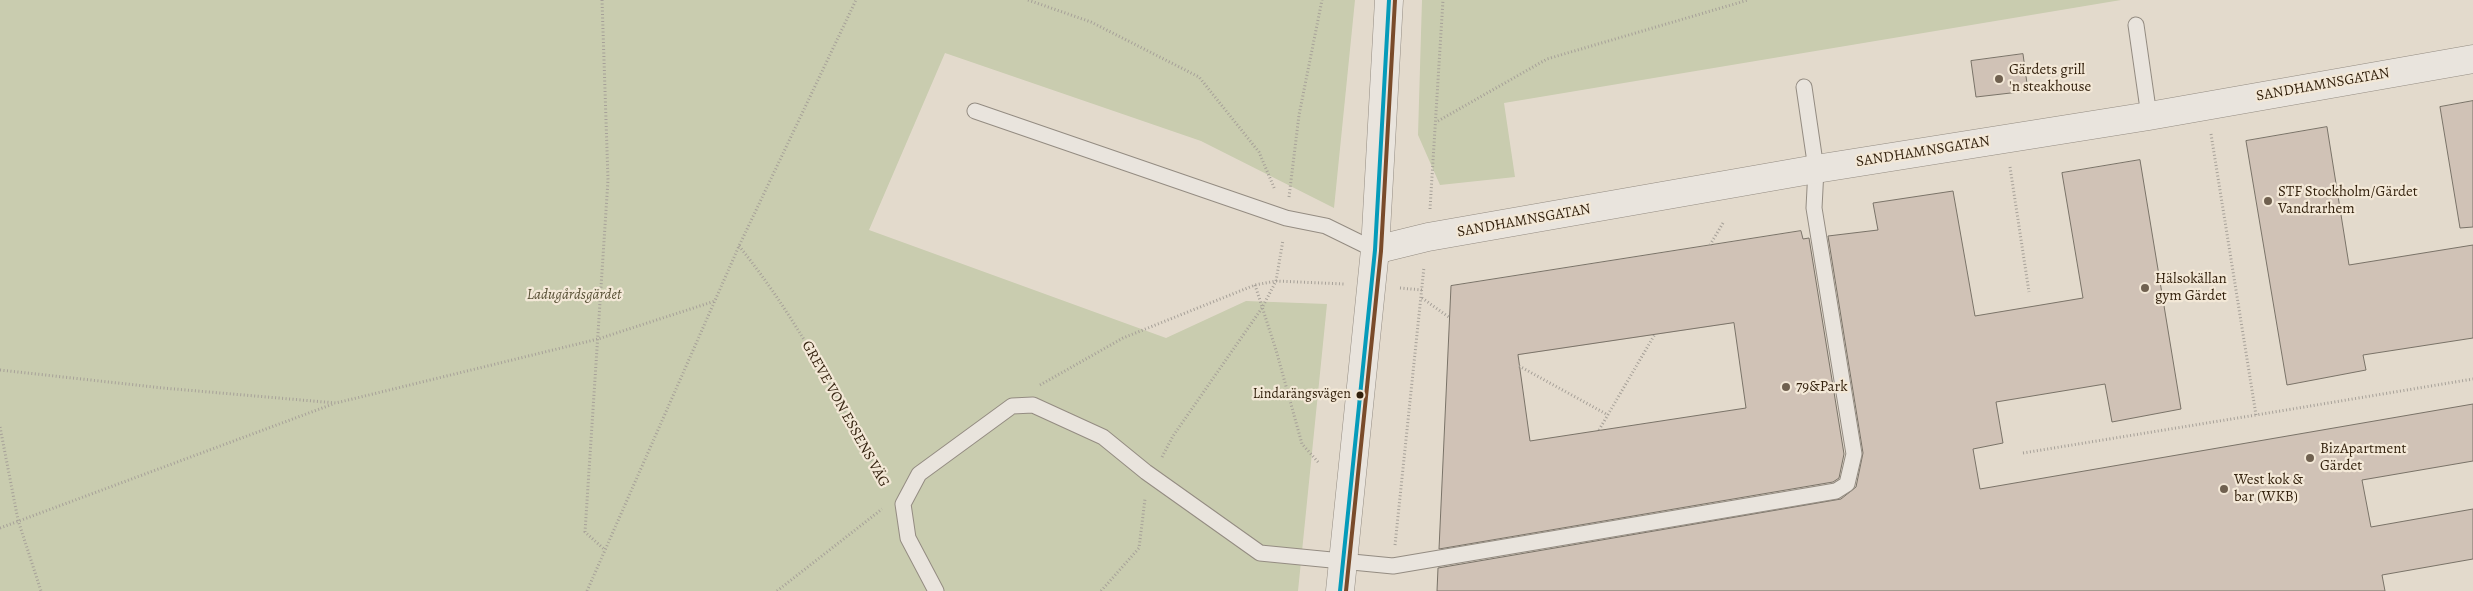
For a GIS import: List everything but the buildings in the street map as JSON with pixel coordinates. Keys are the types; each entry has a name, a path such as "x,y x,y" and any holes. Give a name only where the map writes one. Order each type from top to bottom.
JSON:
{"street":[{"path":"1340,591 1345,561 1375,250 1389,0"},
{"name":"SANDHAMNSGATAN","path":"1375,250 1438,236 1816,169 2149,116 2473,59"}],"lane":[{"path":"2136,26 2149,116"},
{"path":"936,591 908,538 903,504 919,474 1012,406 1034,405 1103,437 1152,476 1260,553 1393,566 1836,491 1847,484 1854,454 1814,208 1816,169 1804,87"},
{"path":"975,111 1286,218 1326,226 1375,250"}],"path":[{"path":"602,0 608,180 585,532 605,550"},
{"path":"587,591 739,246 856,0"},
{"path":"1028,0 1091,22 1199,77 1259,152 1286,218"},
{"path":"1101,591 1139,548 1144,503 1152,476 1173,436 1262,308 1276,281 1286,218 1298,115 1322,0"},
{"path":"1431,192 1437,121 1443,0"},
{"path":"1437,121 1547,59 1748,0"},
{"path":"2207,106 2256,416"},
{"path":"2006,139 2029,292"},
{"path":"1710,245 1723,223"},
{"name":"GREVE VON ESSENS VÄG","path":"739,246 769,283 806,342 888,492"},
{"path":"1012,406 1041,384 1123,338 1255,285 1276,281 1336,284"},
{"path":"1255,285 1302,444 1319,463"},
{"path":"1393,566 1422,290"},
{"path":"1421,297 1450,318"},
{"path":"0,529 18,520 336,403 598,339 715,301"},
{"path":"1599,430 1655,334"},
{"path":"1519,366 1608,414"},
{"path":"0,370 164,388 336,403"},
{"path":"2023,453 2473,379"},
{"path":"0,427 18,520 42,591"},
{"path":"777,591 885,506"}],"green space":[{"name":"Ladugårdsgärdet","path":"0,0 1355,0 1334,208 1201,141 945,53 869,230 1166,338 1246,301 1327,304 1298,591 0,591"},
{"path":"1422,0 2121,0 1504,103 1515,177 1440,185 1418,135"}],"transit line":[{"path":"1340,591 1375,250 1389,0"},
{"path":"1346,591 1381,251 1395,0"}],"place":[{"name":"Gärdets grill 'n steakhouse","path":"1999,79"},
{"name":"STF Stockholm/Gärdet Vandrarhem","path":"2268,201"},
{"name":"Hälsokällan gym Gärdet","path":"2145,288"},
{"name":"79&Park","path":"1786,387"},
{"name":"Lindarängsvägen","path":"1360,395"},
{"name":"BizApartment Gärdet","path":"2310,458"},
{"name":"West kok & bar (WKB)","path":"2224,489"}]}
